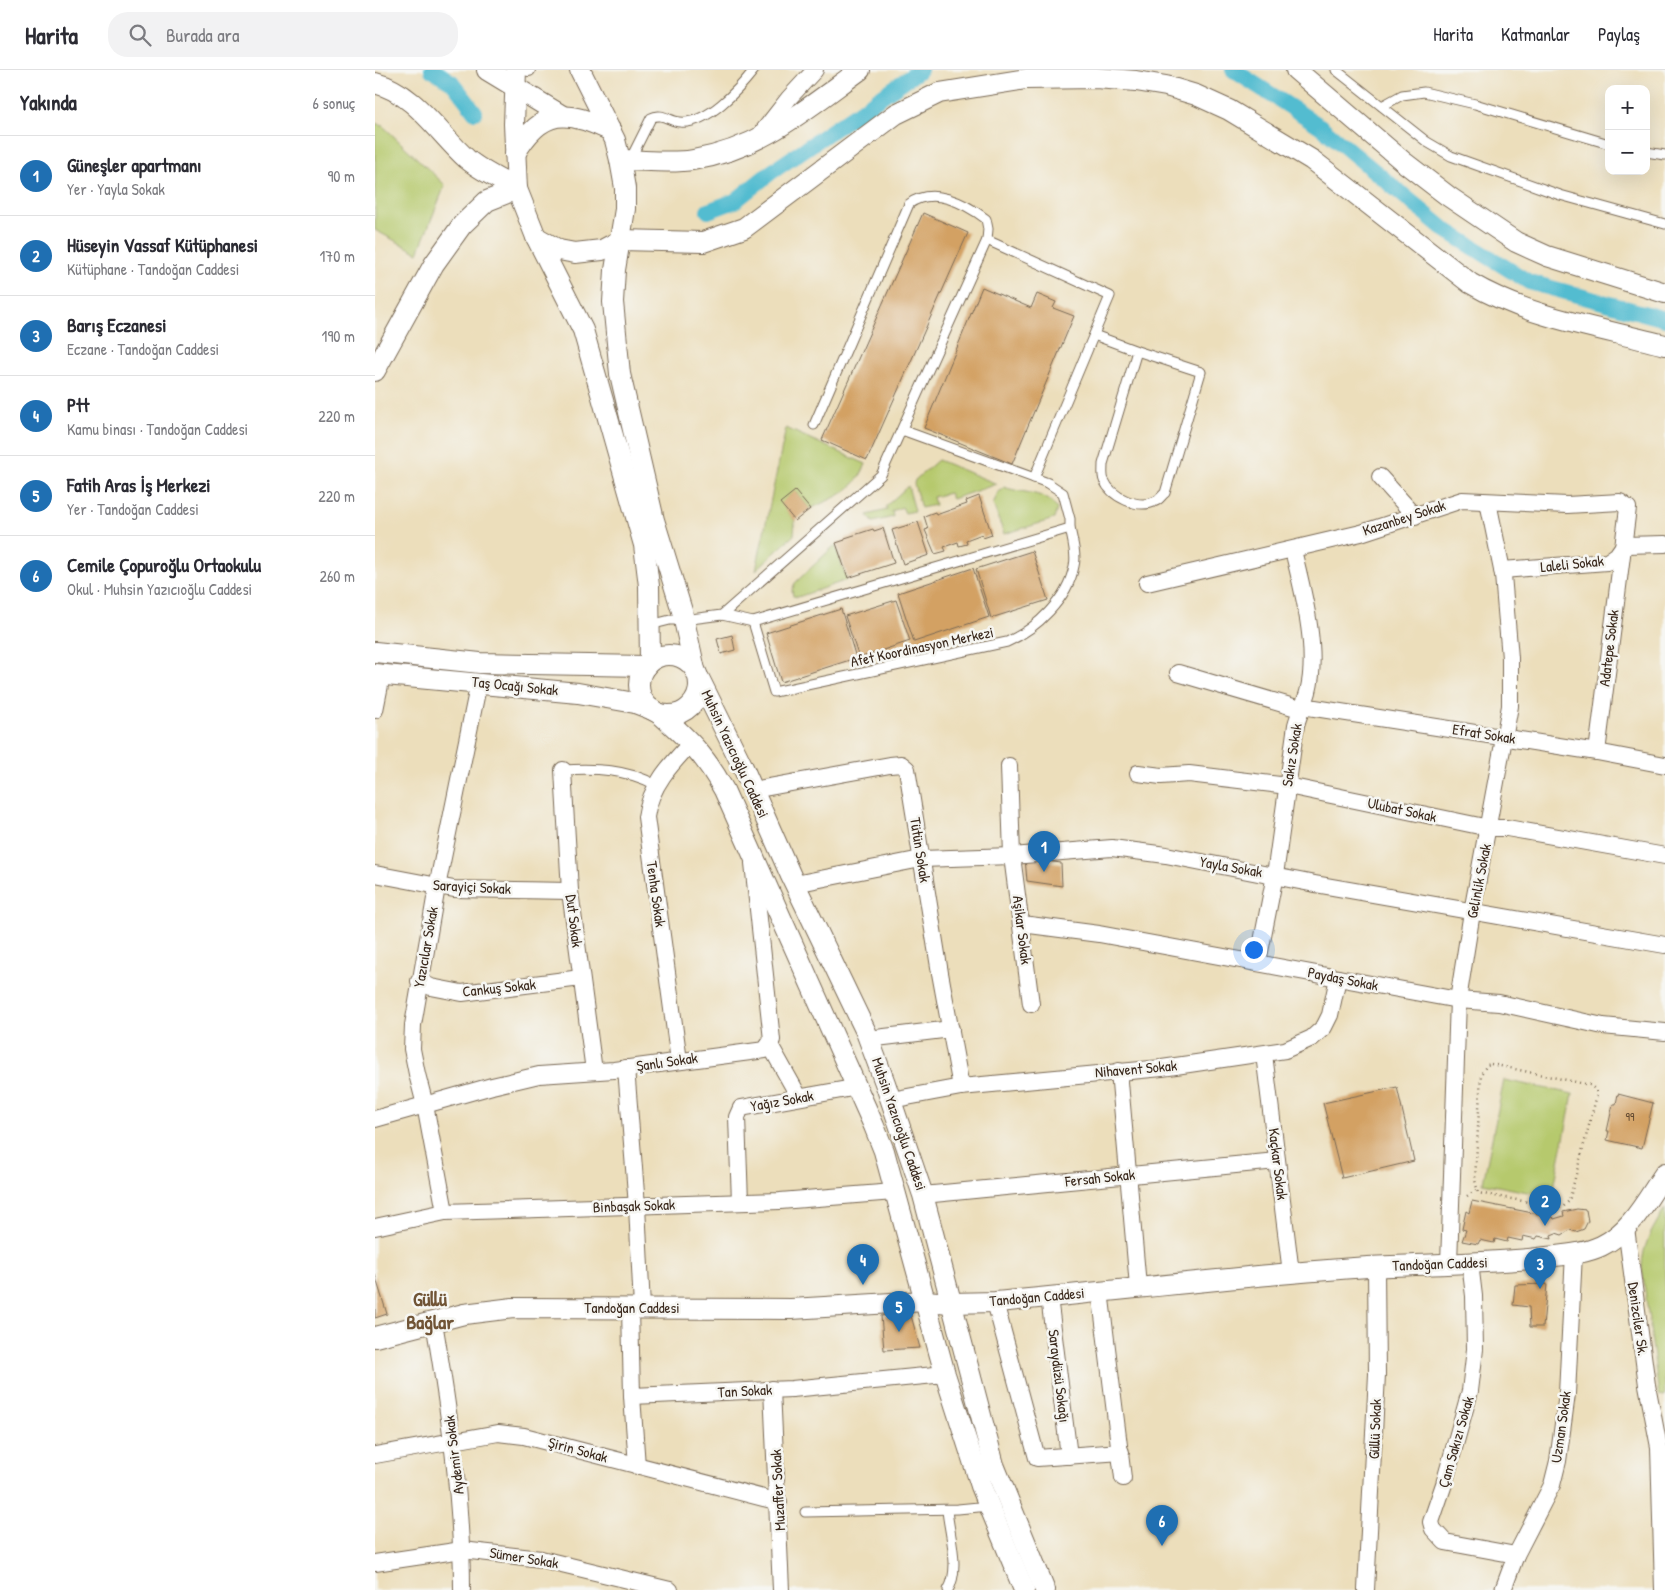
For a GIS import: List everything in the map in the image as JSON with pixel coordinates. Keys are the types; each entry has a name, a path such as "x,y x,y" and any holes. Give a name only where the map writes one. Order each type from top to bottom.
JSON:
{"street":[{"path":"487,70 515,79 561,115"},
{"name":"Muhsin Yazıcıoğlu Caddesi","path":"580,70 625,160 625,198 621,240 615,270 613,302 620,374 654,520 697,674 868,1039 888,1091 923,1195 999,1480 1045,1590"},
{"path":"755,142 789,98 815,70"},
{"path":"625,160 691,161 755,142 783,125 860,70"},
{"path":"1296,70 1419,174 1516,242 1547,256 1665,293"},
{"path":"536,237 559,250 575,253 602,250 621,240 703,242 744,228 896,114 939,93 1026,79 1069,78 1136,81 1196,94 1269,134 1312,160 1471,283 1494,297 1529,310 1665,345"},
{"path":"515,79 517,189 536,237 583,330 643,545 649,586 648,664"},
{"path":"375,83 386,86 411,102 468,160 517,189"},
{"path":"515,154 534,129 561,115 572,115 588,120 611,131"},
{"path":"375,371 433,264 462,224 487,201 517,189"},
{"path":"1381,477 1415,516"},
{"name":"Kazanbey Sokak","path":"1147,584 1293,550 1415,516 1462,500 1567,505 1620,502 1628,508 1624,545"},
{"name":"Gelinlik Sokak","path":"1449,1263 1458,1000 1472,912 1511,706 1510,658 1502,570 1488,502"},
{"path":"1624,545 1665,544"},
{"name":"Laleli Sokak","path":"1502,570 1607,562 1617,555 1624,545"},
{"name":"Adatepe Sokak","path":"1597,752 1620,559 1624,545"},
{"name":"Sakız Sokak","path":"1258,962 1275,875 1287,786 1301,707 1308,694 1310,680 1310,634 1293,550"},
{"path":"375,710 380,652"},
{"name":"Taş Ocağı Sokak","path":"380,652 635,703 657,712"},
{"path":"675,655 690,663 697,674 697,695 689,707 675,714 657,712 646,704 639,687 640,677 648,664 658,657 675,655"},
{"name":"Taş Ocağı Sokak","path":"379,675 479,673 648,664"},
{"name":"Yazıcılar Sokak","path":"445,1212 425,1105 412,1049 413,1025 419,981 479,673"},
{"name":"Efrat Sokak","path":"1178,673 1301,707 1597,752 1665,765"},
{"name":"Muhsin Yazıcıoğlu Caddesi","path":"657,712 692,742 708,761 724,790 858,1087 884,1151 945,1374 989,1506 1024,1590"},
{"name":"Tenha Sokak","path":"679,1061 647,825 648,802 656,785 692,742"},
{"name":"Tütün Sokak","path":"753,790 901,764 907,769 961,1087"},
{"name":"Aşikar Sokak","path":"1009,766 1012,856 1031,1004"},
{"name":"Dut Sokak","path":"563,770 570,891 594,1071"},
{"name":"Ulubat Sokak","path":"1138,773 1161,776 1189,774 1287,786 1489,828 1507,828 1665,856"},
{"name":"Yayla Sokak","path":"795,884 921,859 1012,856 1112,848 1166,855 1665,946"},
{"path":"752,855 772,1040 770,1045 799,1097"},
{"name":"Sarayiçi Sokak","path":"375,874 437,887 570,891"},
{"name":"Paydaş Sokak","path":"1022,924 1099,934 1458,1000 1499,1003 1603,1026 1665,1032"},
{"name":"Cankuş Sokak","path":"419,981 431,987 462,993 581,978"},
{"name":"Nihavent Sokak","path":"888,1091 961,1087 1119,1070 1162,1068 1264,1054 1297,1046 1312,1038 1324,1027 1330,1015 1339,978"},
{"path":"868,1039 951,1029"},
{"name":"Şanlı Sokak","path":"375,1119 522,1079 765,1050 770,1045"},
{"name":"Kaçkar Sokak","path":"1264,1054 1291,1273"},
{"path":"626,1068 637,1206 636,1308 631,1396 637,1466"},
{"path":"1119,1070 1138,1286"},
{"path":"858,1087 888,1091"},
{"name":"Yağız Sokak","path":"740,1202 737,1117 741,1108 858,1087"},
{"name":"Fersah Sokak","path":"923,1195 1277,1162"},
{"name":"Tandoğan Caddesi","path":"375,1336 464,1314 513,1308 791,1309 925,1301 951,1303 995,1302 1138,1286 1291,1273 1449,1263 1491,1263 1574,1253 1610,1241 1626,1228 1665,1173"},
{"name":"Binbaşak Sokak","path":"375,1227 445,1212 740,1202 894,1192"},
{"name":"Denizciler Sk.","path":"1626,1228 1662,1457 1663,1590"},
{"name":"Uzman Sokak","path":"1503,1590 1516,1555 1552,1485 1558,1461 1567,1394 1574,1253"},
{"name":"Çam Sakızı Sokak","path":"1470,1263 1474,1296 1475,1340 1470,1391 1447,1475 1431,1522 1433,1529 1445,1542 1516,1555"},
{"name":"Güllü Sokak","path":"1367,1590 1377,1374 1376,1267"},
{"path":"1100,1291 1123,1478"},
{"name":"Saraydüzü Sokağı","path":"1049,1297 1069,1456"},
{"path":"995,1302 1037,1458 1121,1452"},
{"name":"Aydemir Sokak","path":"434,1322 459,1499 462,1590"},
{"name":"Tan Sokak","path":"631,1396 772,1390 945,1374"},
{"name":"Muzaffer Sokak","path":"772,1390 779,1502 781,1590"},
{"name":"Şirin Sokak","path":"375,1455 452,1439 498,1433 524,1436 779,1502"},
{"name":"Sümer Sokak","path":"375,1563 462,1550 541,1559 670,1590"}],"lane":[{"path":"625,160 651,118 662,116 683,123 698,120 721,104 754,70"},
{"path":"1336,70 1427,142 1465,162 1560,196 1665,224"},
{"path":"1382,106 1402,95 1424,92 1475,104 1605,143"},
{"path":"1650,153 1665,155"},
{"path":"722,615 881,475 987,240 988,229 986,219 956,202 925,196 909,204 814,425"},
{"path":"987,240 1111,296 1034,478"},
{"path":"1095,334 1137,351 1201,372 1165,493 1155,501 1141,503 1126,501 1113,494 1103,479 1103,464 1137,351"},
{"name":"Afet Koordinasyon Merkezi","path":"753,622 774,692 1007,642 1027,633 1054,606 1069,581 1075,566 1070,528 1071,519 1063,493 1034,478 901,430"},
{"path":"648,625 660,621 722,615 753,622 1070,528"},
{"path":"563,770 601,769 623,772 656,785"},
{"path":"805,1512 947,1510 989,1506"},
{"path":"947,1510 954,1569 953,1581 948,1590"}],"path":[{"path":"1491,1064 1590,1085 1596,1090 1597,1095 1569,1201 1566,1206 1557,1208 1478,1193 1476,1190 1480,1083 1481,1074 1487,1066 1491,1064"}],"green space":[{"path":"375,123 383,126 445,185 418,253 375,230"},
{"path":"786,428 866,464 850,488 810,509 795,491 781,503 795,521 794,535 756,570"},
{"path":"938,460 997,484 952,499 949,493 933,497 935,505 921,508 914,484 915,480"},
{"path":"908,486 915,511 905,513 902,507 892,511 893,517 873,522 867,515 887,510 886,506"},
{"path":"1004,487 1033,493 1047,499 1057,509 1054,519 1004,534 993,504 998,493"},
{"path":"835,545 847,580 798,597 793,596 792,590 795,583"},
{"path":"1504,1080 1573,1094 1552,1197 1483,1183"},
{"path":"1665,1209 1665,1396 1659,1395 1642,1260 1652,1230"}],"building":[{"path":"923,213 968,233 867,460 822,440"},
{"path":"982,287 1031,308 1037,294 1056,302 1053,308 1074,316 1012,464 924,428"},
{"path":"795,491 810,509 795,521 780,503"},
{"path":"979,496 992,535 983,538 982,534 966,540 967,544 959,546 958,542 944,547 946,551 935,554 925,530 928,529 924,516 935,512 936,515 967,504 966,501"},
{"path":"918,522 929,555 903,564 892,530"},
{"path":"883,528 894,563 848,578 836,543 873,529 874,531"},
{"path":"1032,551 1048,600 991,618 976,569"},
{"path":"973,568 989,617 914,642 898,593"},
{"path":"896,600 910,641 859,658 845,616"},
{"path":"841,609 856,658 781,682 766,633"},
{"path":"732,635 735,650 721,654 717,639"},
{"path":"1025,858 1061,863 1062,886 1027,881"},
{"path":"1397,1087 1414,1161 1342,1178 1323,1103"},
{"path":"1618,1094 1653,1103 1642,1148 1607,1140 1613,1104 1616,1104"},
{"path":"1472,1201 1553,1217 1554,1219 1564,1216 1563,1212 1577,1209 1586,1210 1588,1221 1584,1229 1576,1232 1570,1230 1562,1235 1556,1233 1551,1235 1552,1239 1538,1236 1536,1239 1523,1236 1522,1241 1508,1238 1507,1242 1495,1239 1494,1243 1480,1240 1478,1244 1462,1241 1466,1230 1462,1229 1466,1211 1469,1213"},
{"path":"375,1275 387,1314 375,1318"},
{"path":"1547,1284 1543,1327 1530,1327 1529,1307 1513,1305 1515,1285"},
{"path":"910,1312 920,1348 884,1350 881,1316"}],"waterway":[{"path":"432,70 452,82 475,112"},
{"path":"708,211 735,201 770,173 920,70"},
{"path":"1233,70 1320,126 1444,229 1529,282 1665,319"}],"place":[{"name":"Güneşler apartmanı","path":"1044,872"},
{"name":"Hüseyin Vassaf Kütüphanesi","path":"1545,1226"},
{"name":"Ptt","path":"863,1285"},
{"name":"Barış Eczanesi","path":"1540,1289"},
{"name":"Fatih Aras İş Merkezi","path":"899,1332"},
{"name":"Cemile Çopuroğlu Ortaokulu","path":"1162,1546"}],"district":[{"name":"Güllü Bağlar","path":"430,1310"}]}
